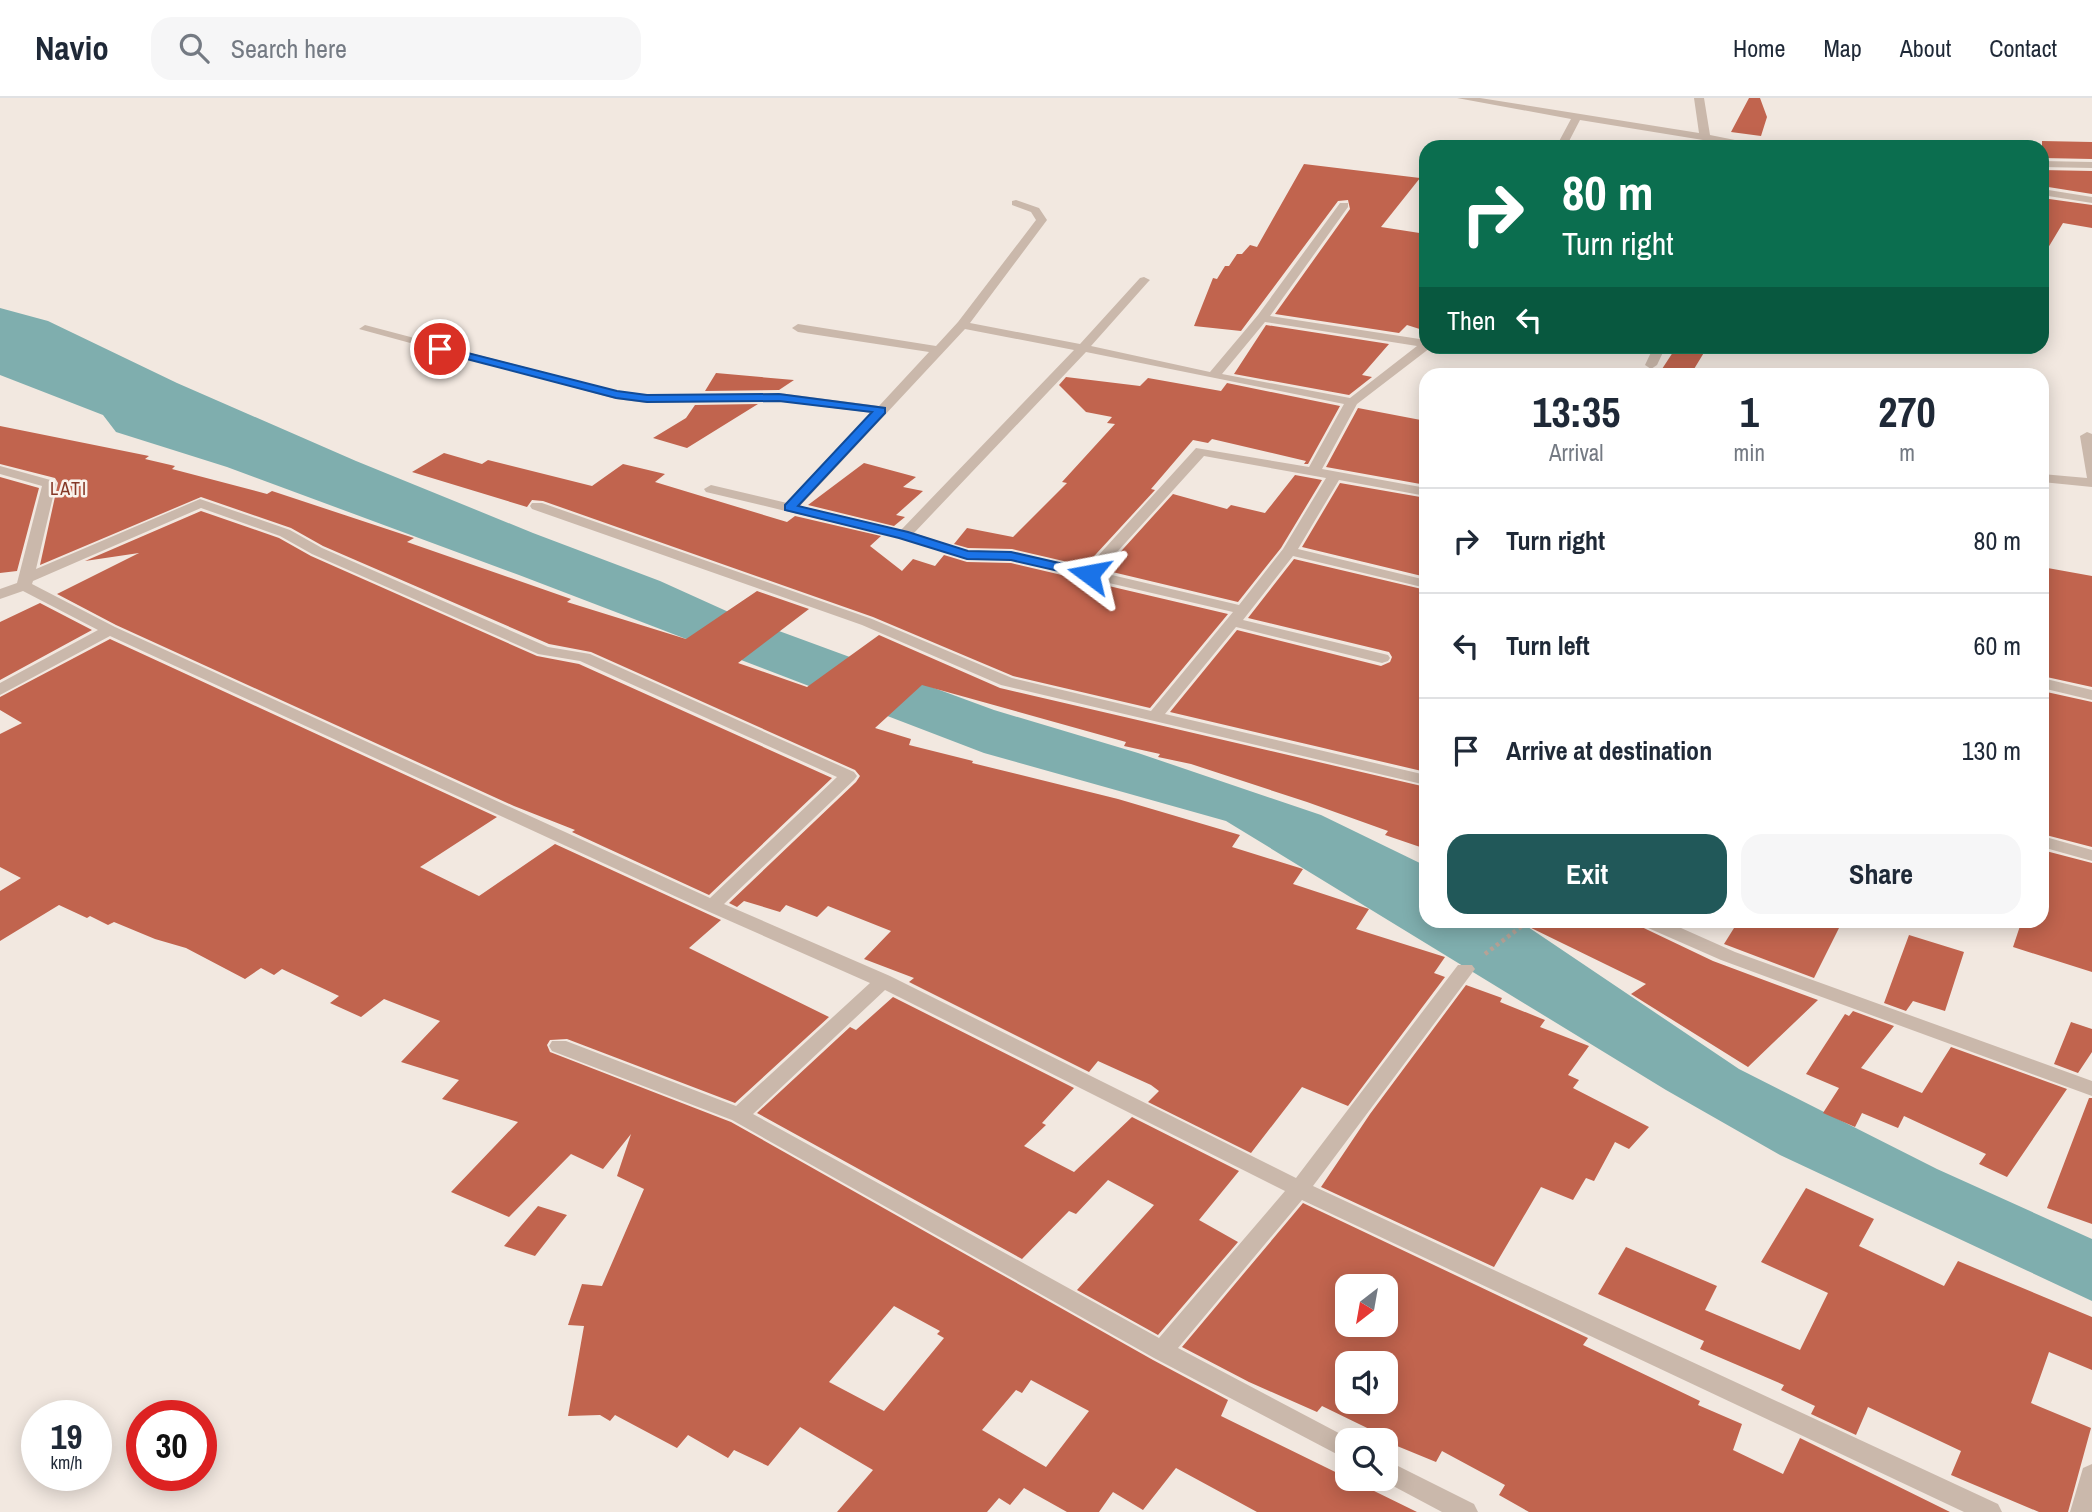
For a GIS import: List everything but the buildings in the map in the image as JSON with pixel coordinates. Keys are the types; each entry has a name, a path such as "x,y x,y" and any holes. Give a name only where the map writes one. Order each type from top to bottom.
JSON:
{"street":[{"path":"1462,98 1723,140"},
{"path":"1699,98 1705,137"},
{"path":"1565,140 1577,117"},
{"path":"2049,164 2092,165"},
{"path":"2049,193 2092,200"},
{"path":"790,508 961,325 1042,220 1035,210 1016,203"},
{"path":"1213,376 1262,318 1344,205"},
{"path":"904,535 1083,348 1144,280"},
{"path":"1262,318 1419,344"},
{"path":"961,325 1352,402"},
{"path":"798,328 938,350"},
{"path":"365,329 616,395 647,399 779,397 881,410"},
{"path":"1313,472 1352,402 1419,350"},
{"path":"1651,365 1656,354"},
{"path":"2087,436 2092,476"},
{"path":"1089,574 1201,451 1419,491"},
{"path":"0,470 49,484 24,583"},
{"path":"1155,716 1289,551 1335,475"},
{"path":"2049,479 2092,483"},
{"path":"711,489 904,535 967,555 1011,556 1089,574 1382,658"},
{"path":"0,594 200,503 285,533 317,551 544,651 584,657 848,776 712,906"},
{"path":"537,506 867,622 1007,682 1419,778"},
{"path":"1289,551 1419,582"},
{"path":"24,583 110,630 712,906 883,981 1299,1189 1989,1512"},
{"path":"0,690 110,630"},
{"path":"2049,685 2092,695"},
{"path":"2049,843 2092,856"},
{"path":"1664,928 1728,956 2092,1089"},
{"path":"1162,1351 1299,1189 1465,969"},
{"path":"740,1115 883,981"},
{"path":"559,1046 740,1115 1162,1351 1335,1443"},
{"path":"2083,1512 2092,1475"},
{"path":"1398,1476 1465,1512"}],"path":[{"path":"1465,969 1519,928"}],"water":[{"path":"0,308 48,321 177,383 356,461 660,581 733,614 994,710 1138,753 1321,815 1419,863 1419,928 1529,928 1739,1069 1937,1169 2092,1239 2092,1301 1780,1155 1666,1090 1226,821 984,753 519,575 227,467 116,432 103,415 0,375"}],"district":[{"name":"LATI","path":"69,489"}],"route":[{"path":"440,349 616,395 647,399 779,397 881,410 790,508 904,535 967,555 1011,556 1089,574"}]}
